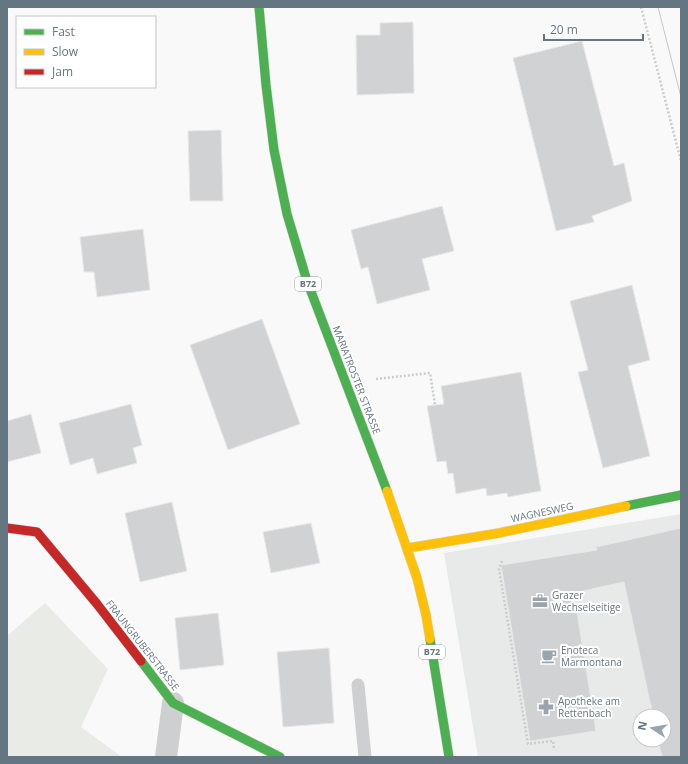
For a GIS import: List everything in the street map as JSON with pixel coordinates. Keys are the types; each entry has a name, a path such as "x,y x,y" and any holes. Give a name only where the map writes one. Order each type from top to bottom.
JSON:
{"main road":[{"name":"MARIATROSTER STRASSE","path":"259,7 274,150 287,214 308,281 418,578 426,614 448,757"},
{"name":"WAGNESWEG","path":"408,548 499,533 681,495"},
{"name":"FRAUNGRUBERSTRASSE","path":"7,528 37,532 97,604 173,703 280,757"}],"street":[{"path":"166,757 173,703"}],"lane":[{"path":"358,685 365,757"}],"path":[{"path":"641,7 681,161"},
{"path":"375,379 430,373 435,405"},
{"path":"503,560 499,569 528,744 553,741 554,750"}],"shaded area":[{"path":"681,514 681,757 478,757 444,553"},
{"path":"45,603 108,669 81,727 122,757 7,757 7,636"}],"building":[{"path":"413,22 414,93 357,95 356,35 380,35 380,23"},
{"path":"582,41 614,166 624,163 632,201 592,216 594,222 556,231 513,58"},
{"path":"221,130 223,201 190,201 188,131"},
{"path":"442,206 454,251 422,259 430,290 377,304 368,267 361,269 351,230"},
{"path":"143,229 150,290 97,297 94,272 84,272 80,237"},
{"path":"632,285 650,360 628,366 650,456 603,468 578,372 588,370 570,301"},
{"path":"262,319 300,424 228,450 190,345"},
{"path":"521,372 541,491 508,497 507,493 487,496 486,488 456,494 453,473 448,474 446,461 437,462 427,406 444,404 441,386"},
{"path":"131,404 142,445 133,448 137,463 97,474 93,458 70,465 59,423"},
{"path":"31,414 41,453 7,462 7,421"},
{"path":"172,502 187,571 140,582 125,513"},
{"path":"311,523 320,563 271,573 263,532"},
{"path":"681,528 681,757 662,757 660,748 672,748 672,708 651,708 624,582 574,593 596,731 530,741 501,565 597,550 596,547"},
{"path":"218,613 224,665 180,670 175,618"},
{"path":"329,648 334,723 283,727 277,652"}],"tram line":[{"path":"658,7 681,97"}],"traffic: fast":[{"path":"259,7 274,150 287,214 307,281 387,491"},
{"path":"626,506 681,495"},
{"path":"430,639 449,757"},
{"path":"141,661 173,703 280,757"}],"traffic: slow":[{"path":"387,491 417,578 430,639"},
{"path":"408,548 499,533 626,506"}],"traffic: jam":[{"path":"7,528 37,532 97,604 141,661"}],"place":[{"name":"Grazer Wechselseitige","path":"540,601"},
{"name":"Enoteca Marmontana","path":"549,656"},
{"name":"Apotheke am Rettenbach","path":"546,707"}]}
